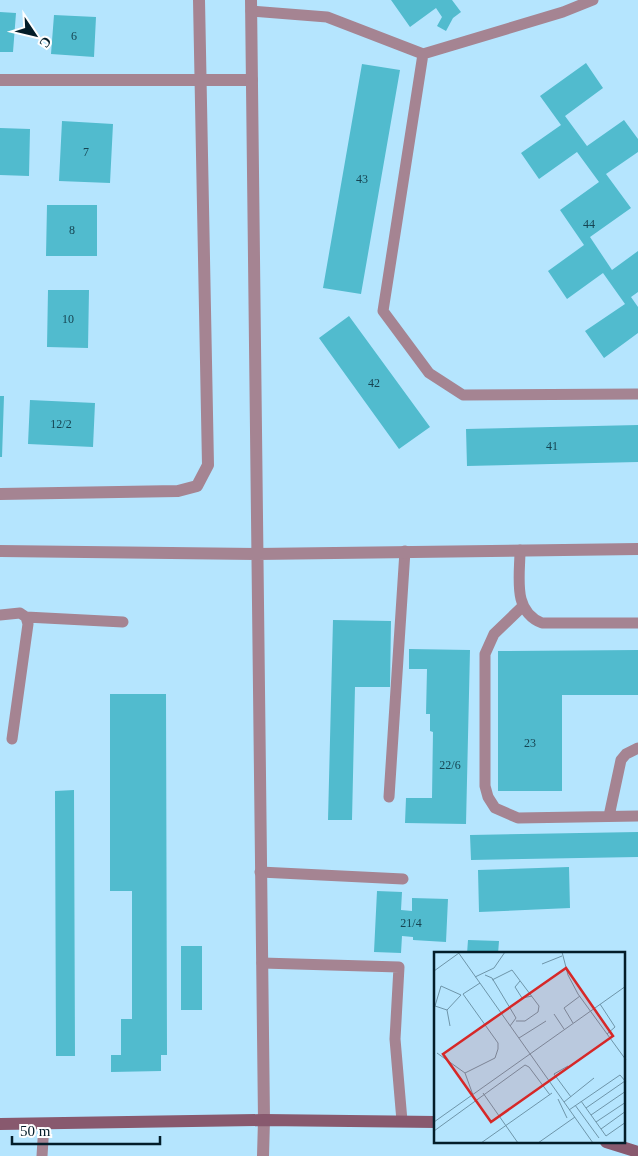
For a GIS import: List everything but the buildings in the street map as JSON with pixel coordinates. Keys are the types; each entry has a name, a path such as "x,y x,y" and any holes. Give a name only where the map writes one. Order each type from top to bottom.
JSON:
{"main road":[{"path":"0,1124 264,1120 434,1122"},
{"path":"612,1144 638,1152"}],"street":[{"path":"0,494 178,491 197,486 208,465 199,0"},
{"path":"251,5 263,1156"},
{"path":"0,80 252,80"},
{"path":"0,550 257,554 638,549"}],"lane":[{"path":"251,5 327,17 423,54 563,12 593,0"},
{"path":"423,54 383,310 429,373 463,394 638,394"},
{"path":"520,550 519,592 522,607 531,617 542,623 638,623"},
{"path":"389,797 405,551"},
{"path":"522,607 494,634 485,654 485,786 488,797 495,808 518,818 638,816"},
{"path":"0,615 20,612 26,617 28,624 12,739"},
{"path":"26,617 122,622"},
{"path":"609,816 621,760 626,754 638,748"},
{"path":"260,872 403,879"},
{"path":"262,963 399,967 395,1039 402,1121"},
{"path":"42,1156 44,1124"}]}
